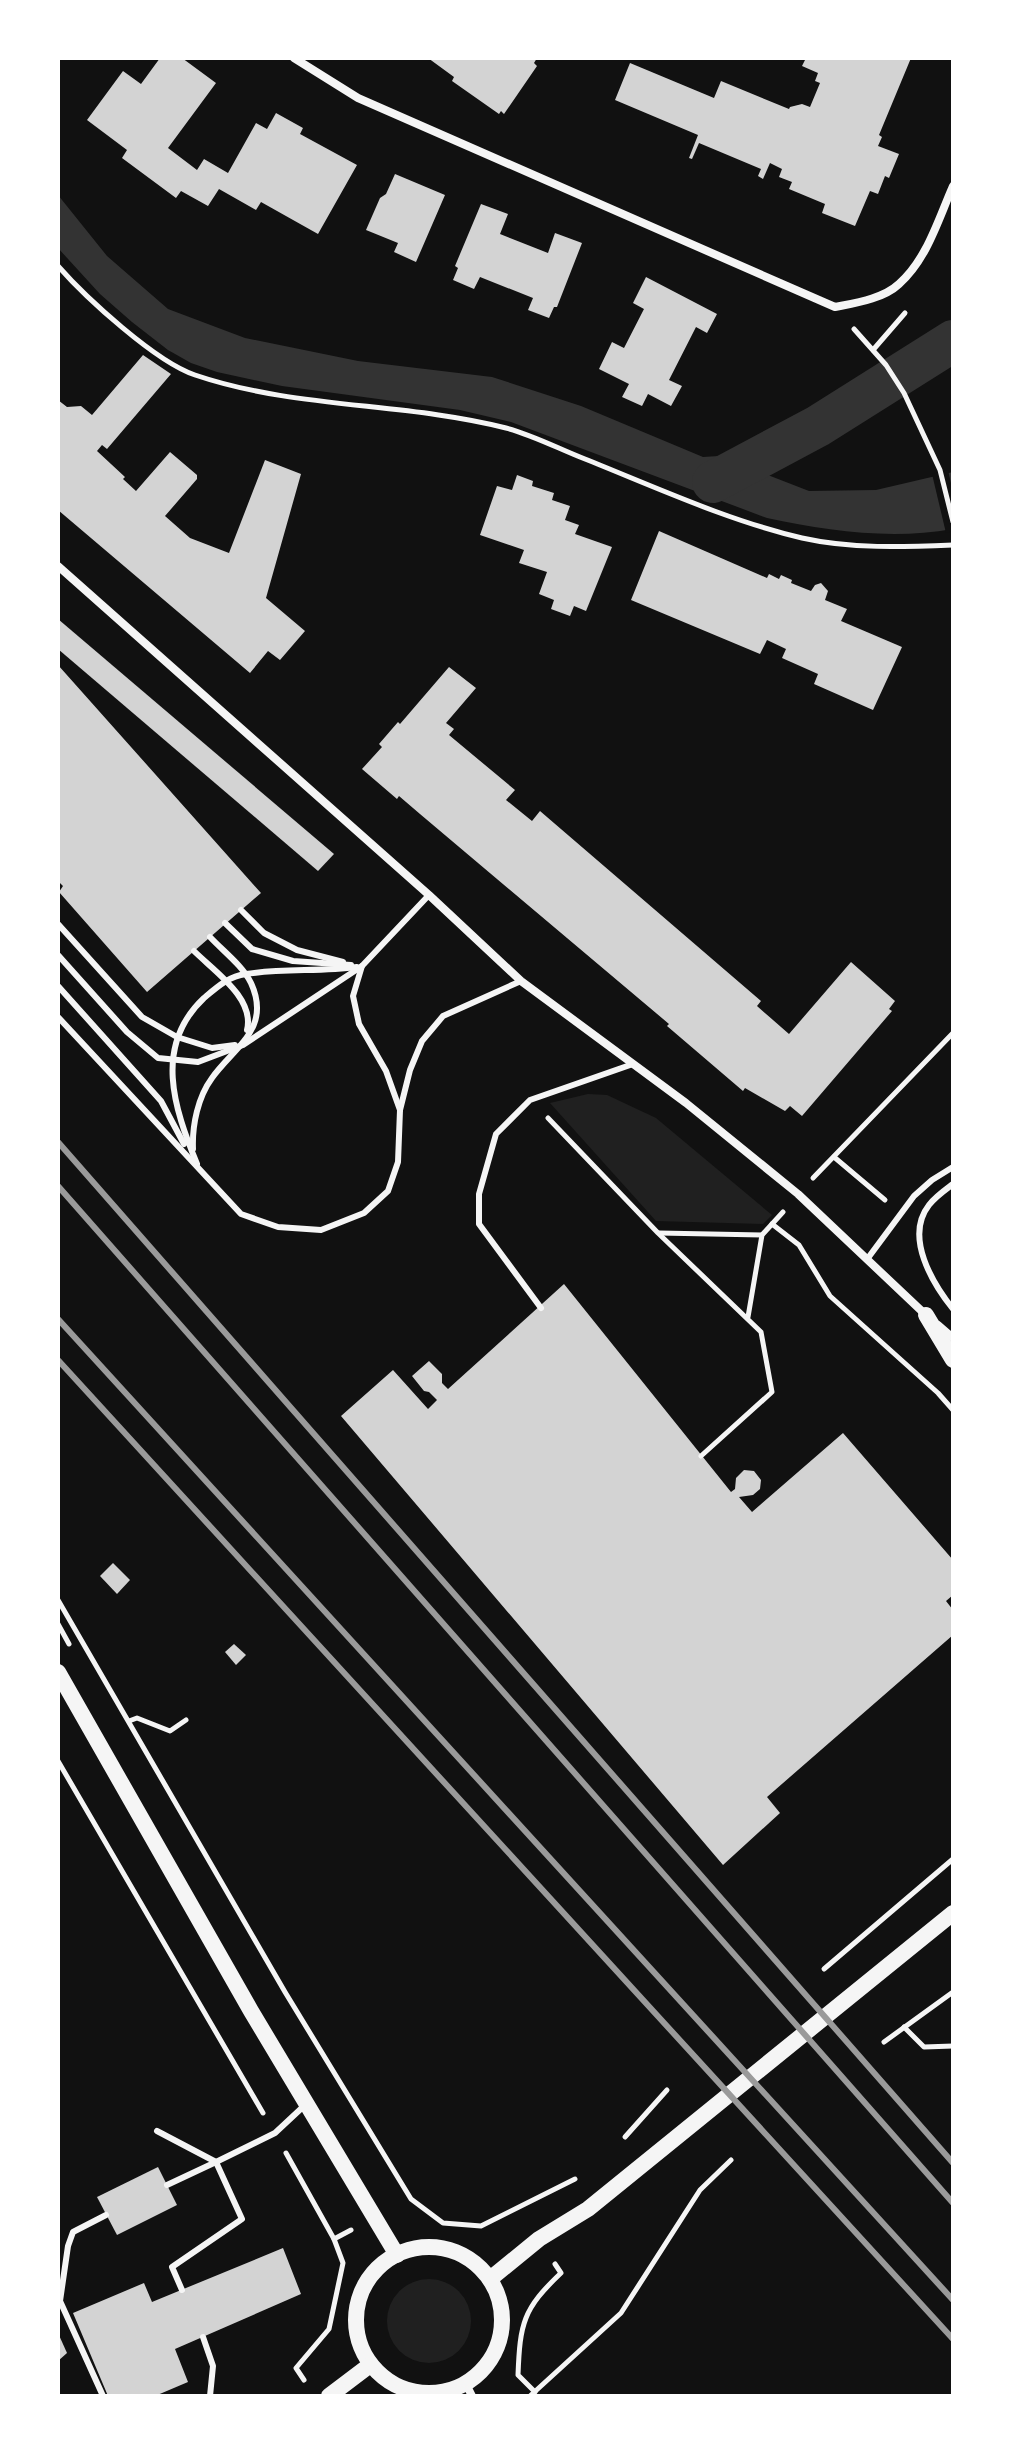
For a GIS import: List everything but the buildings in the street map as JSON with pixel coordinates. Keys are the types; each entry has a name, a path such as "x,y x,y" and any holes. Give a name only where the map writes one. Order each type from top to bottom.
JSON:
{"main road":[{"path":"926,1315 953,1360"},
{"path":"58,1672 306,2104 397,2255"},
{"path":"490,2279 539,2239 588,2209 953,1913"},
{"path":"422,2247 448,2249 472,2261 490,2279 502,2307 501,2337 489,2364 469,2390 414,2392 390,2383 370,2365 357,2335 357,2303 371,2274 383,2263 422,2247"},
{"path":"329,2396 370,2365"}],"street":[{"path":"294,58 358,98 835,307 863,302 898,286 922,258 953,186"},
{"path":"58,566 429,895 521,981 686,1103 798,1194 953,1338"}],"lane":[{"path":"198,1168 193,1146 194,1123 211,1078 243,1045 362,966 429,895"},
{"path":"241,910 264,933 297,950 362,966"},
{"path":"225,923 252,949 293,961 362,966"},
{"path":"58,924 142,1017 177,1037 212,1048 243,1045"},
{"path":"58,955 127,1032 158,1058 198,1062 243,1045 258,1016 250,981 210,937"},
{"path":"194,951 238,994 249,1015 243,1045"},
{"path":"198,1168 182,1128 173,1090 173,1060 177,1037 185,1020 224,981 244,974 328,971 362,966"},
{"path":"362,966 353,996 359,1024 386,1071 400,1110"},
{"path":"58,1017 241,1214 278,1227 321,1230 364,1213 388,1191 398,1162 400,1110 410,1070 422,1041 443,1016 521,981"},
{"path":"58,986 161,1101 198,1168"},
{"path":"541,1308 479,1224 479,1194 496,1134 530,1100 633,1064"},
{"path":"868,1258 914,1196 953,1167"},
{"path":"953,1184 928,1206 921,1224 921,1254 938,1291 953,1309"},
{"path":"167,2185 275,2133 306,2104"},
{"path":"157,2131 216,2162 242,2219 172,2267 182,2290"},
{"path":"103,2396 60,2301 73,2232 106,2215"},
{"path":"202,2396 210,2394 213,2366 203,2337"}],"path":[{"path":"58,266 80,290 157,353 193,374 275,395 442,415 509,429 711,510 803,538 886,548 953,545"},
{"path":"864,340 886,365 904,393 940,470 953,522"},
{"path":"748,1318 762,1235 953,1033"},
{"path":"530,1100 658,1233 761,1332 772,1392 701,1456"},
{"path":"772,1224 799,1245 830,1296 953,1410"},
{"path":"658,1233 762,1235"},
{"path":"58,1600 285,1992 411,2199 443,2223 481,2226 577,2178"},
{"path":"129,1721 137,1718 170,1731 186,1720"},
{"path":"58,1761 334,2239 343,2263 329,2329 296,2368 309,2387"},
{"path":"824,1969 953,1859"},
{"path":"884,2042 953,1992"},
{"path":"904,2027 924,2047 953,2046"},
{"path":"624,2139 667,2090"},
{"path":"514,2208 561,2273 538,2294 525,2317 518,2375 533,2394 621,2313 700,2190 731,2160"}],"shaded area":[{"path":"58,195 107,256 168,309 245,338 358,361 492,377 581,406 703,457 719,456 809,491 876,490 953,472 953,529 883,534 813,527 767,518 511,422 460,410 282,386 191,363 168,350 132,322 100,294 58,248"},
{"path":"588,1094 607,1095 656,1118 772,1215 763,1224 656,1221 550,1103"},
{"path":"429,2279 445,2282 459,2291 468,2305 471,2321 468,2337 459,2351 445,2360 429,2363 413,2360 399,2351 390,2337 387,2321 390,2305 399,2291 413,2282"}],"pier":[{"path":"948,470 953,492 953,531 946,533 932,474"}],"waterway":[{"path":"713,482 818,426 953,341"}],"railway":[{"path":"58,1142 953,2163"},
{"path":"58,1186 953,2203"},
{"path":"58,1319 953,2300"},
{"path":"58,1360 953,2339"}]}
